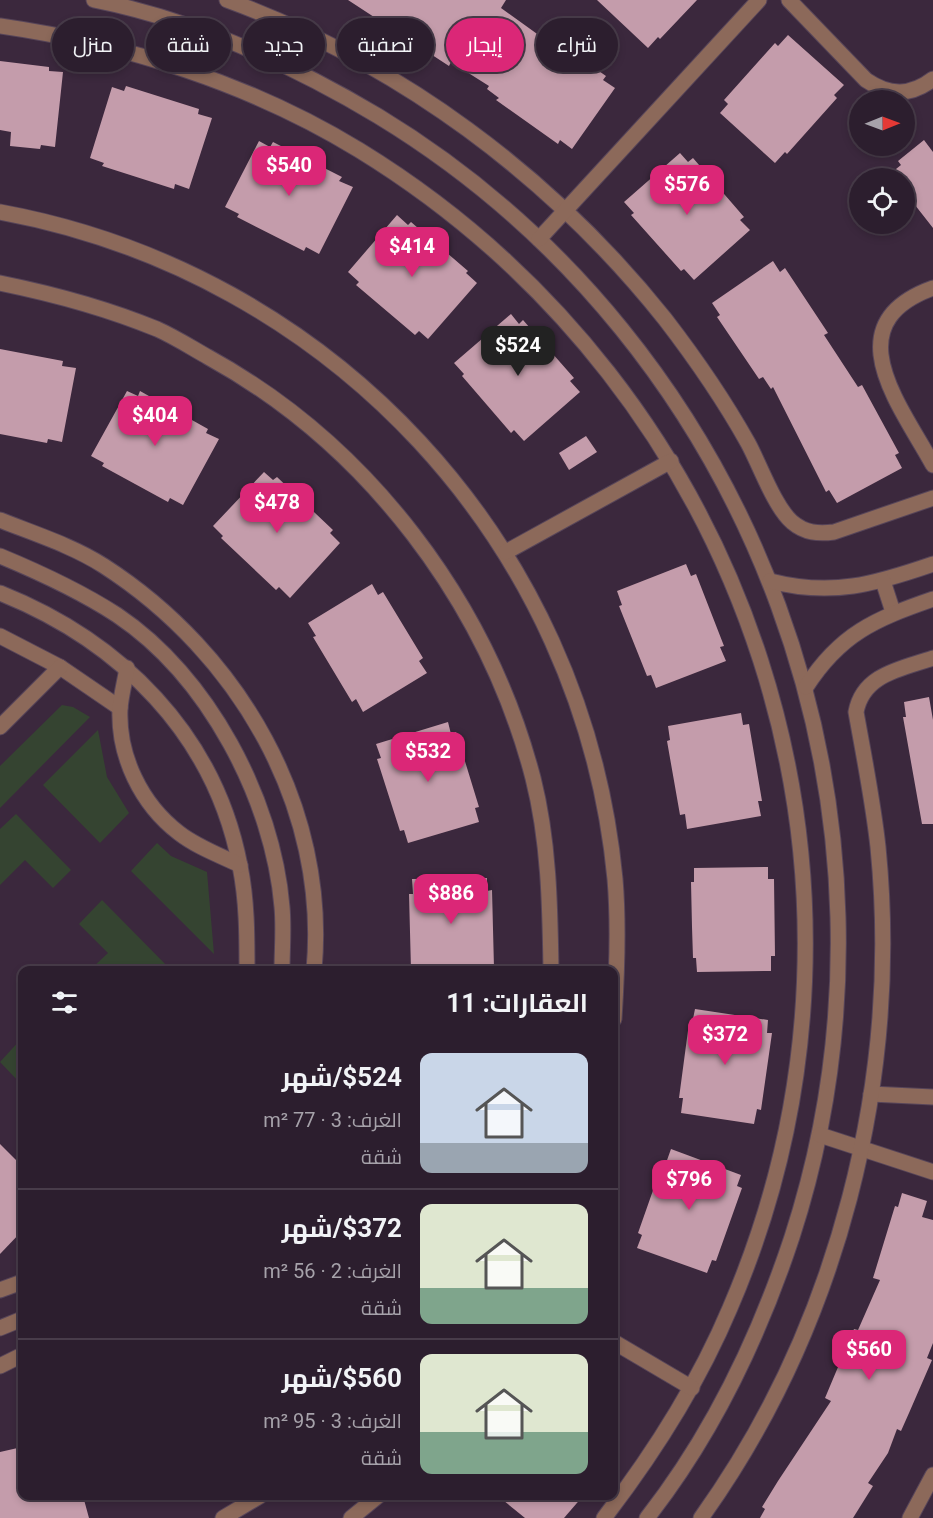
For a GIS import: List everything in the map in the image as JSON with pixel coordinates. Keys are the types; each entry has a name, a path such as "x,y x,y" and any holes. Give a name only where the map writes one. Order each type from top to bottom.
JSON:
{"street":[{"path":"94,0 197,30 264,56 338,93 410,136 458,171 539,239 611,315 674,398 727,487 770,581 806,687 823,762 837,881 837,1012 820,1135 781,1269 757,1332 694,1450 647,1518"},
{"path":"227,0 263,13 345,52 423,98 497,151 566,211 631,279 709,379 747,441 790,520 803,530 819,534 834,532 933,498"},
{"path":"539,239 759,0"},
{"path":"789,0 866,80 879,89 896,93 912,91 933,79"},
{"path":"0,26 112,47 196,73 279,107 358,149 440,206 501,255 564,318 621,387 671,461 717,548 748,620 774,703 793,790 803,878 806,966 799,1054 784,1141 761,1226 730,1309 692,1388 642,1468 618,1500"},
{"path":"0,212 39,219 120,243 198,275 272,316 341,366 404,423 460,487 506,552 548,632 576,701 602,794 615,879 618,966"},
{"path":"0,283 65,296 159,330 247,378 327,439 397,512 455,593 501,683 535,790 549,878 551,966"},
{"path":"933,288 912,296 895,309 884,328 879,349 882,370 933,465"},
{"path":"506,552 671,461"},
{"path":"0,520 54,541 102,564 146,594 186,630 221,669 251,713 276,760 296,809 308,861 314,903 314,966"},
{"path":"0,556 61,581 119,617 171,662 214,715 248,775 270,839 282,907 282,966"},
{"path":"770,581 797,588 825,590 854,588 933,564"},
{"path":"883,581 893,612"},
{"path":"0,593 66,623 127,668 159,701 187,738 210,778 227,820 240,865 247,920 247,966"},
{"path":"806,687 820,665 839,644 863,627 893,612 933,599"},
{"path":"0,636 60,667 120,708"},
{"path":"701,1518 720,1492 768,1411 807,1327 838,1239 861,1148 871,1094 879,1022 882,909 876,837 856,712 858,699 874,679 933,658"},
{"path":"0,727 60,667"},
{"path":"127,668 120,708 125,753 144,795 178,833 202,848 240,865"},
{"path":"871,1094 933,1098"},
{"path":"820,1135 933,1172"},
{"path":"0,1290 18,1283"},
{"path":"0,1328 18,1321"},
{"path":"618,1344 692,1388"},
{"path":"0,1366 18,1357"},
{"path":"910,1518 933,1475"},
{"path":"223,1518 253,1500"},
{"path":"351,1518 373,1500"},
{"path":"604,1518 618,1500"}],"green space":[{"path":"62,705 73,707 90,717 0,808 0,766"},
{"path":"98,730 107,777 129,813 100,843 43,785"},
{"path":"16,814 71,870 53,888 25,860 0,885 0,829"},
{"path":"157,843 171,856 207,872 214,954 131,871"},
{"path":"102,900 167,966 94,966 108,953 79,924"},
{"path":"18,1042 18,1081 0,1062"}],"building":[{"path":"348,0 506,0 501,8 515,18 446,18 446,64 434,56 434,18 376,18"},
{"path":"597,0 697,0 660,39 658,37 648,48"},
{"path":"524,25 536,33 536,72 600,72 606,76 603,80 615,88 572,149 560,140 558,144 496,100 499,98 487,89 489,86 467,72 524,72"},
{"path":"788,35 844,85 834,95 837,98 787,154 785,152 775,163 720,113 728,104 724,100 775,43 778,46"},
{"path":"0,61 49,67 49,71 63,72 55,147 41,145 40,149 10,146 11,132 0,130"},
{"path":"126,86 199,109 198,114 212,118 189,189 175,184 174,189 102,166 104,163 90,158 112,87 124,91"},
{"path":"924,140 933,152 933,228 915,205 915,168 897,168 901,165 898,161 904,156 915,156 915,147"},
{"path":"259,141 270,147 273,142 342,177 339,181 353,187 319,254 306,247 304,251 237,217 239,214 225,207"},
{"path":"680,153 688,162 693,158 744,217 740,220 750,230 694,280 684,269 681,271 631,215 634,213 624,202"},
{"path":"397,215 408,225 411,222 468,271 466,273 477,283 428,339 419,331 415,335 356,285 359,282 348,272"},
{"path":"773,261 780,272 785,268 828,333 824,335 858,387 862,385 899,453 895,455 902,468 837,503 829,490 826,492 773,387 771,389 763,377 759,379 717,317 720,315 712,303"},
{"path":"511,314 519,324 523,320 574,378 570,381 580,392 524,441 514,430 511,433 462,376 464,374 454,363"},
{"path":"0,349 63,361 62,366 76,368 62,442 48,439 47,443 0,434"},
{"path":"127,391 138,396 140,391 208,429 206,433 219,439 183,505 170,498 168,502 102,466 104,463 91,456"},
{"path":"586,436 597,452 569,470 559,453"},
{"path":"264,472 273,480 277,477 333,530 330,533 340,543 290,598 279,587 276,590 221,538 223,536 213,526"},
{"path":"686,564 691,576 696,574 724,646 720,647 726,661 656,688 651,675 647,676 619,606 622,605 617,591"},
{"path":"372,584 378,595 383,592 423,658 419,661 427,673 363,712 356,699 352,702 313,637 316,636 308,623"},
{"path":"929,697 933,720 933,824 922,824 903,717 906,717 904,702"},
{"path":"741,713 743,725 749,724 762,801 758,801 761,816 687,829 685,814 680,815 667,741 670,740 668,726"},
{"path":"448,722 451,734 456,732 479,807 475,808 479,822 408,843 404,830 400,831 377,759 381,758 376,744"},
{"path":"768,867 768,879 774,879 775,956 771,956 771,971 697,972 696,958 693,958 692,927 691,882 694,882 694,868"},
{"path":"487,878 487,891 492,890 494,966 411,966 409,894 413,894 412,879"},
{"path":"695,1009 768,1020 767,1033 772,1033 761,1110 757,1109 754,1124 681,1113 683,1098 679,1098 689,1023 692,1024"},
{"path":"0,1144 18,1162 18,1235 0,1254"},
{"path":"671,1149 741,1175 737,1186 742,1188 716,1261 712,1260 707,1273 637,1248 642,1235 638,1233 663,1162 666,1163"},
{"path":"902,1193 927,1201 922,1217 933,1220 933,1343 927,1358 932,1360 909,1413 901,1431 897,1429 888,1453 868,1483 873,1486 853,1518 760,1518 765,1509 762,1507 831,1401 825,1398 854,1329 858,1330 880,1280 873,1278 895,1206 898,1207"},
{"path":"18,1448 18,1500 84,1500 89,1518 0,1518 0,1452"},
{"path":"503,1500 580,1500 564,1518 525,1518"}]}
